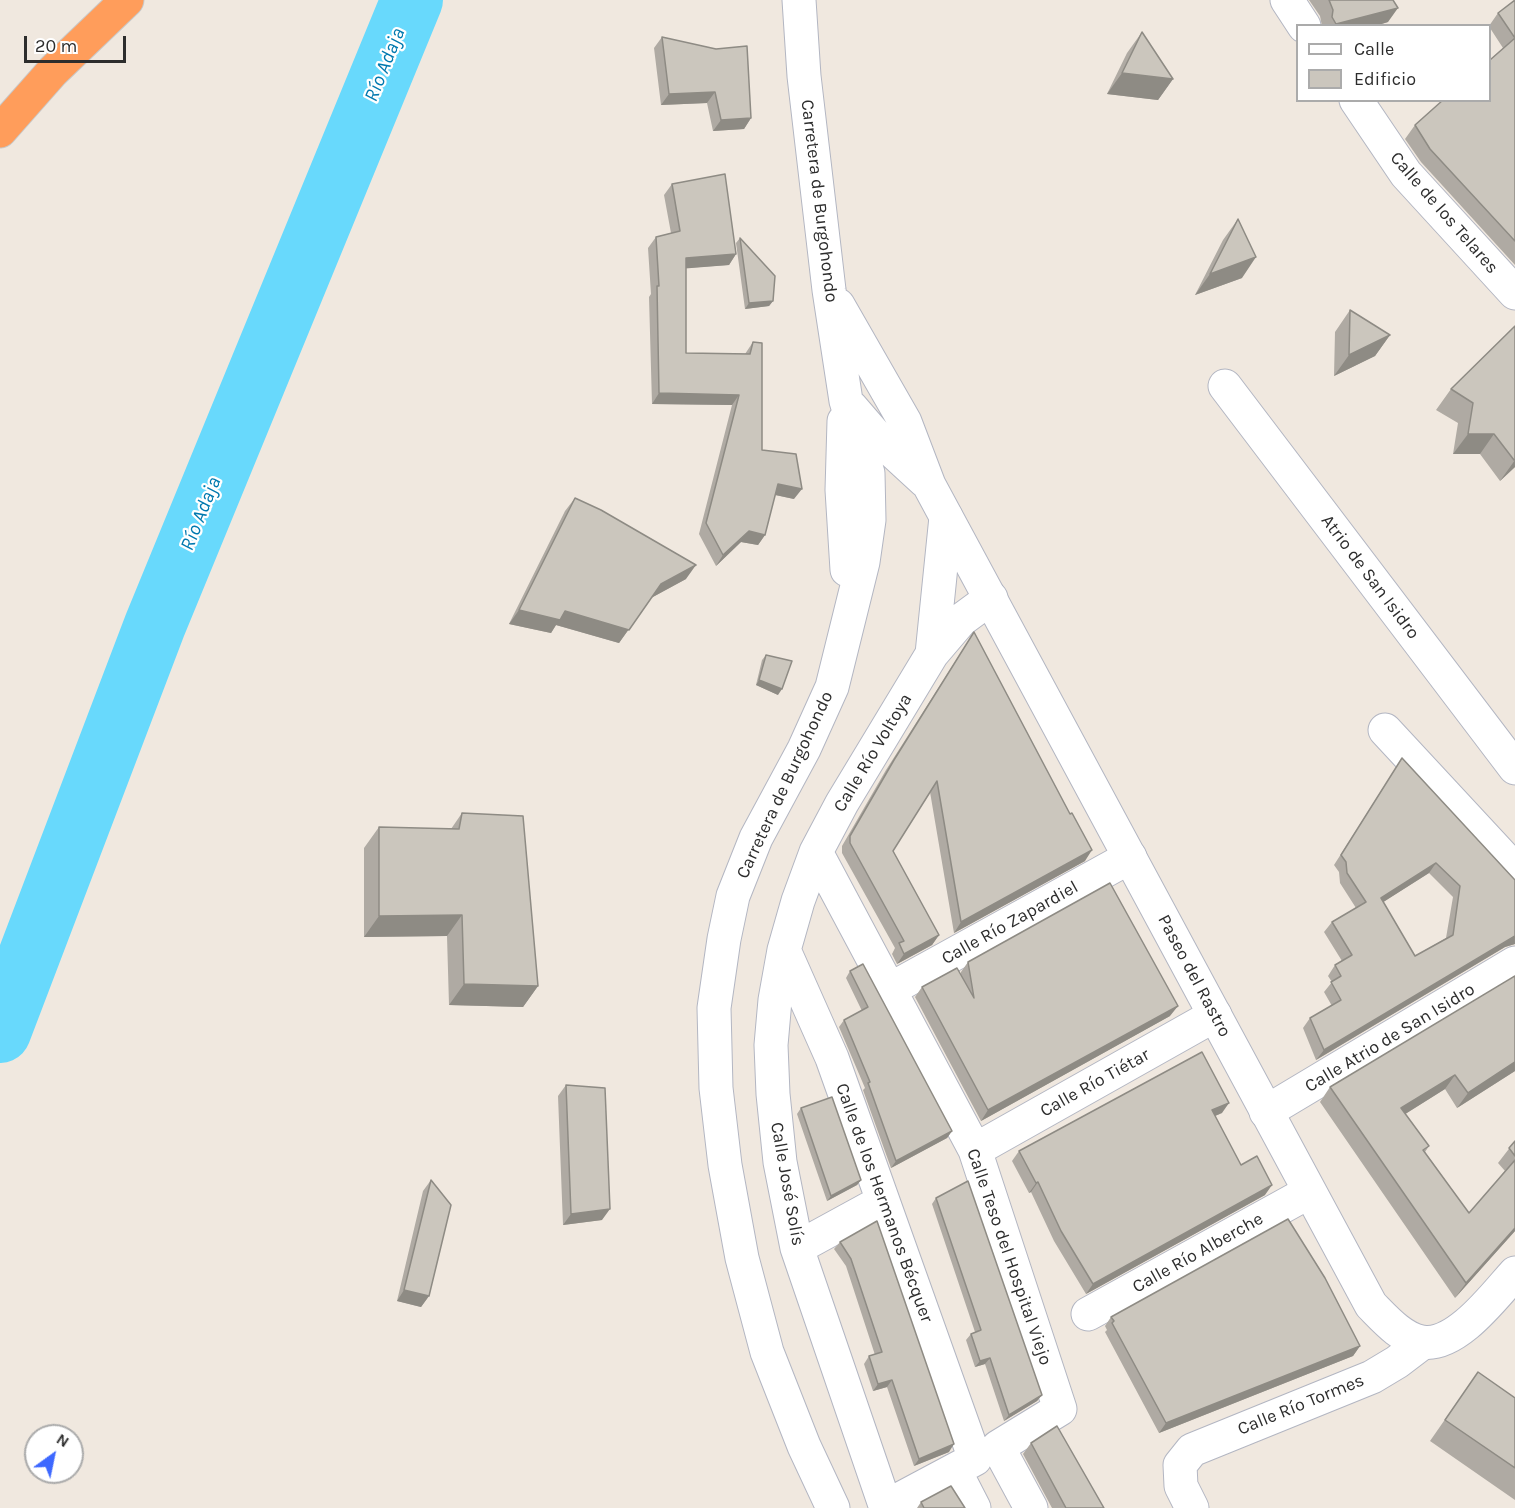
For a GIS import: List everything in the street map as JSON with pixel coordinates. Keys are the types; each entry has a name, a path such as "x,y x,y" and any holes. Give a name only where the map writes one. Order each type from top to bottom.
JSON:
{"highway":[{"path":"0,131 53,71 127,0"}],"street":[{"name":"Carretera de Burgohondo","path":"799,0 804,76 829,290 846,401 868,473 868,520 863,562 832,687 804,748 756,838 734,896 724,939 714,1008 716,1088 723,1154 742,1258 767,1352 804,1446 832,1508"},
{"path":"1287,0 1303,24"},
{"name":"Calle de los Telares","path":"1357,102 1406,174 1515,293"},
{"name":"Paseo del Rastro","path":"829,290 905,422 929,485 1371,1305 1396,1330 1422,1342"},
{"name":"Atrio de San Isidro","path":"1225,386 1515,768"},
{"name":"Carretera de Burgohondo","path":"846,401 842,448 842,490 849,615"},
{"name":"Paseo del Rastro","path":"846,401 876,435 929,485"},
{"path":"846,401 878,405 905,422"},
{"path":"868,473 883,460 901,457"},
{"name":"Calle Río Voltoya","path":"932,654 946,517"},
{"name":"Calle Río Voltoya","path":"816,852 842,803 932,654 961,620 990,598"},
{"path":"1385,730 1515,870"},
{"name":"Calle José Solís","path":"816,852 798,901 784,950 775,1000 771,1046 780,1162 798,1248 886,1507"},
{"name":"Calle Teso del Hospital Viejo","path":"816,852 975,1150 1060,1409 976,1459 886,1507"},
{"name":"Calle Río Zapardiel","path":"889,990 1130,857"},
{"name":"Calle de los Hermanos Bécquer","path":"784,950 832,1058 976,1459 1031,1508"},
{"name":"Calle Atrio de San Isidro","path":"1266,1112 1515,963"},
{"name":"Calle Río Tiétar","path":"975,1150 1215,1016"},
{"name":"Calle Río Alberche","path":"1088,1314 1309,1192"},
{"path":"798,1248 884,1201"},
{"path":"1422,1342 1448,1339 1479,1313 1515,1273"},
{"name":"Calle Río Tormes","path":"1192,1508 1181,1486 1180,1465 1192,1450 1372,1377 1397,1362 1422,1342"},
{"name":"Carretera de Burgohondo","path":"804,1446 814,1508"},
{"path":"974,1508 976,1459"}],"building":[{"path":"1329,0 1393,0 1398,8 1336,24 1332,17 1333,10"},
{"path":"1515,0 1515,38 1498,13"},
{"path":"1142,32 1173,79 1122,73"},
{"path":"662,37 716,49 747,46 751,118 721,120 715,92 669,94"},
{"path":"1515,38 1515,241 1430,149 1415,125 1441,102 1491,102 1491,59"},
{"path":"725,174 736,254 686,258 686,353 750,354 753,342 762,343 762,450 796,454 802,489 778,484 765,535 749,531 723,555 706,523 739,395 659,393 657,286 659,286 656,237 680,231 672,184"},
{"path":"1238,219 1256,257 1210,274"},
{"path":"740,238 775,276 773,301 749,303"},
{"path":"1350,310 1390,335 1349,355"},
{"path":"1515,326 1514,460 1494,434 1468,434 1473,403 1451,389"},
{"path":"575,498 601,510 696,565 661,584 629,630 565,611 560,620 519,610"},
{"path":"974,632 1070,814 1072,813 1092,850 961,922 937,781 893,851 939,935 904,954 899,943 904,941 850,843 850,836 894,760"},
{"path":"766,655 792,661 782,689 759,680"},
{"path":"1402,758 1515,880 1515,936 1324,1050 1310,1018 1341,1000 1331,982 1341,976 1335,965 1352,955 1332,922 1366,902 1347,873 1346,862 1341,855","holes":["1436,863 1460,886 1453,935 1415,956 1381,898"]},
{"path":"462,813 523,816 538,986 464,984 462,915 379,916 379,827 459,829"},
{"path":"1110,883 1178,1006 988,1110 922,987 957,968 974,998 968,962"},
{"path":"863,964 952,1131 896,1161 868,1083 870,1082 844,1020 868,1007 850,971"},
{"path":"1515,976 1515,1062 1468,1093 1455,1075 1401,1108 1429,1146 1423,1150 1469,1213 1515,1160 1515,1228 1466,1283 1330,1087"},
{"path":"1202,1052 1229,1103 1212,1110 1241,1165 1257,1156 1272,1185 1093,1284 1061,1231 1038,1182 1036,1183 1019,1151"},
{"path":"566,1085 605,1088 610,1209 571,1214"},
{"path":"832,1097 861,1180 831,1196 801,1108"},
{"path":"1515,1141 1515,1156 1509,1148"},
{"path":"431,1180 451,1205 429,1296 404,1290"},
{"path":"968,1181 1042,1395 1009,1415 990,1358 980,1361 971,1334 981,1330 936,1198"},
{"path":"1288,1219 1325,1278 1360,1346 1166,1423 1112,1323 1114,1321 1111,1317"},
{"path":"877,1221 954,1444 919,1459 892,1380 878,1384 869,1356 882,1352 851,1259 840,1242"},
{"path":"1478,1372 1515,1398 1515,1468 1445,1420"},
{"path":"1057,1426 1104,1508 1066,1508 1031,1443"},
{"path":"951,1486 965,1508 924,1508 921,1502"}],"waterway":[{"name":"Río Adaja","path":"0,1032 155,625 412,0"}]}
